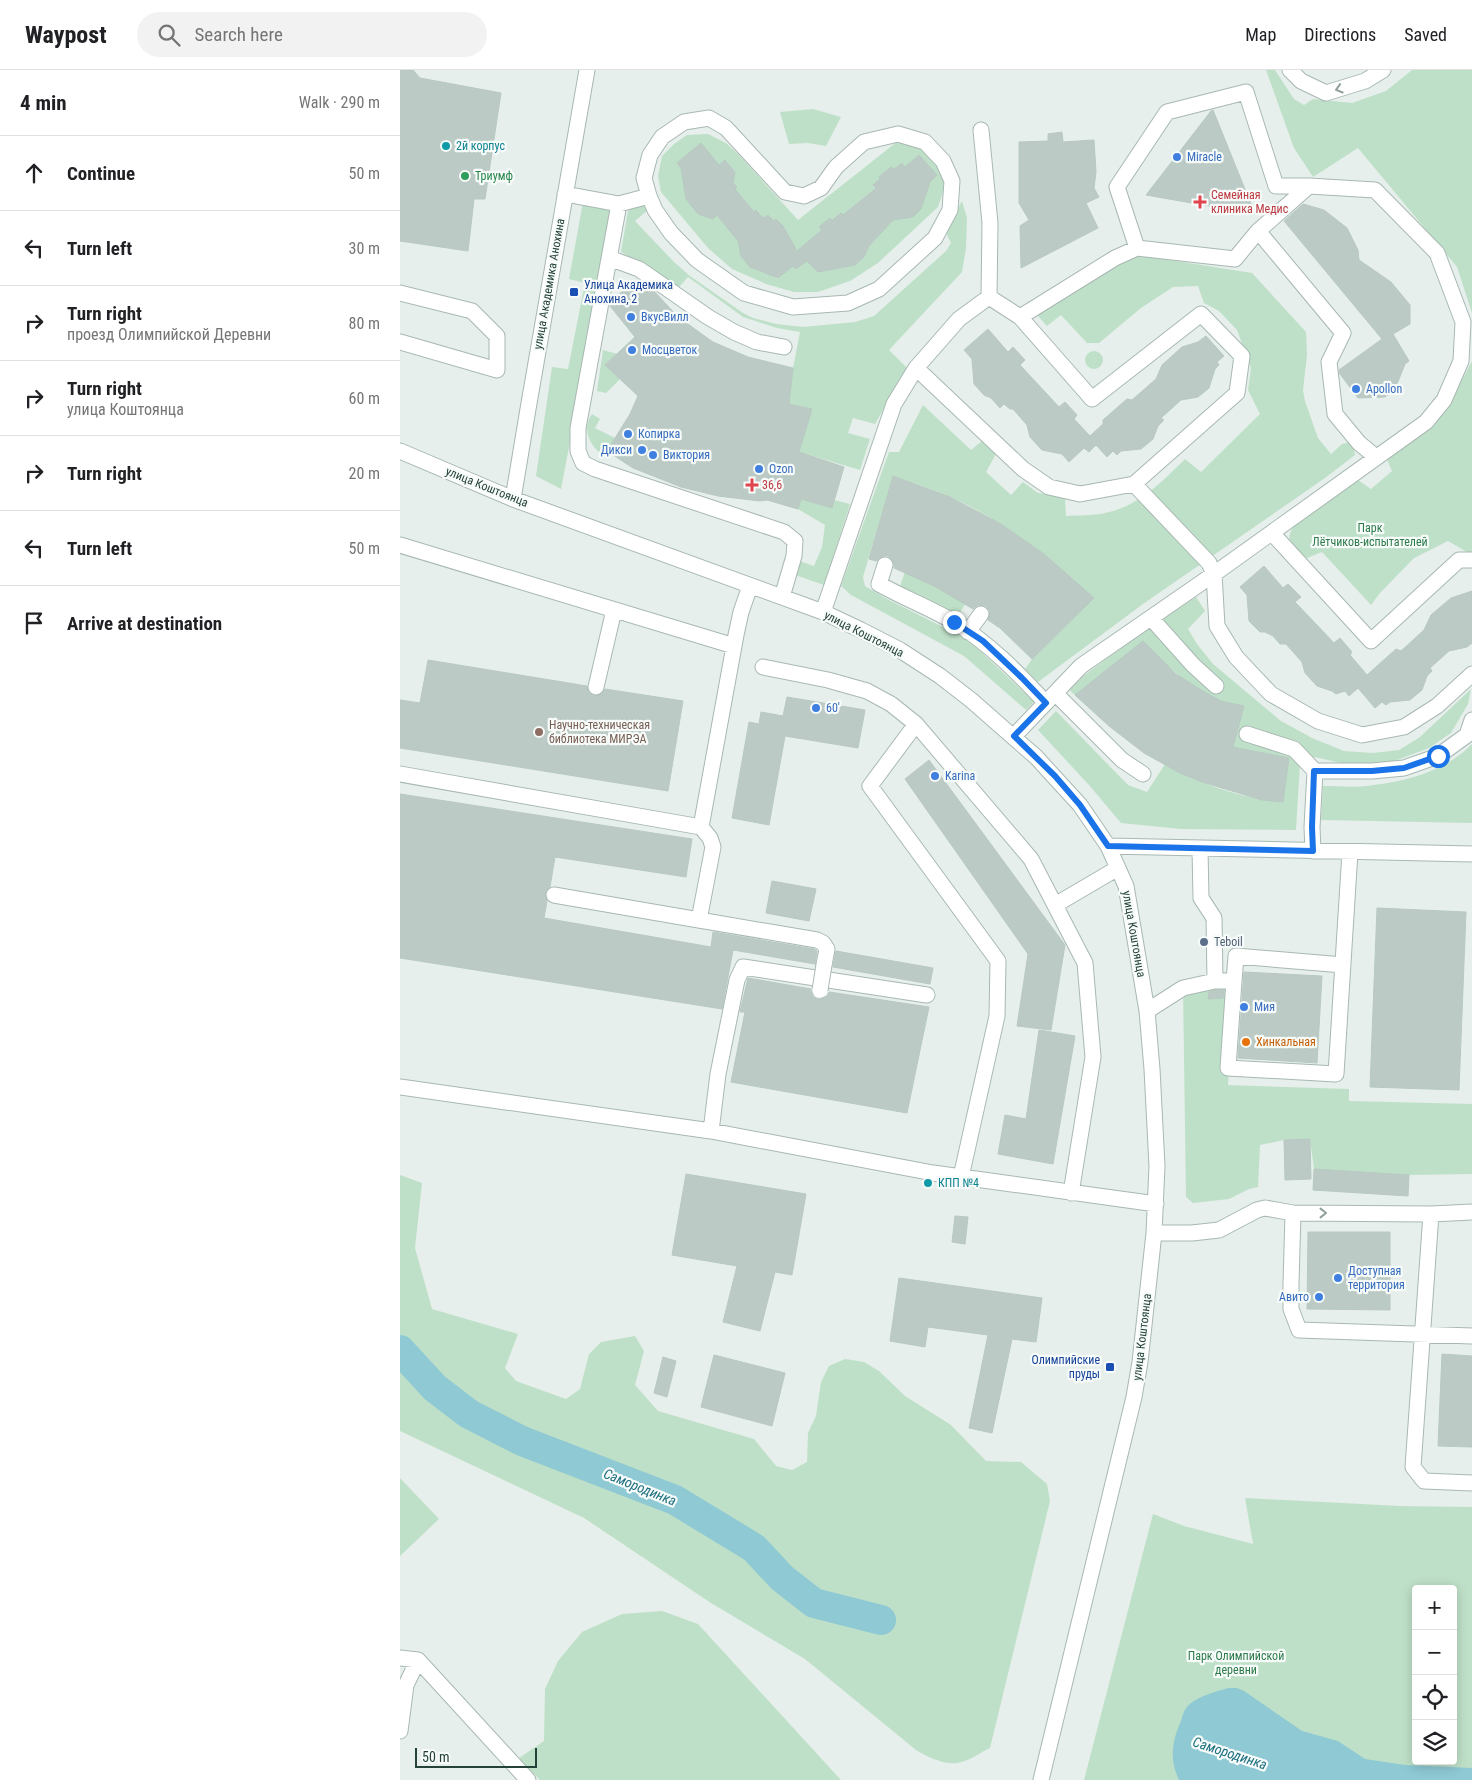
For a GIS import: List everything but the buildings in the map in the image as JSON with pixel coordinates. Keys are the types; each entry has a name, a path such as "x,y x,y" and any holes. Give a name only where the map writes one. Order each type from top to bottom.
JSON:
{"street":[{"name":"улица Академика Анохина","path":"513,499 587,70"},
{"path":"1290,70 1301,81 1326,93 1366,81 1383,70"},
{"path":"1014,736 1081,666 1272,533 1426,422 1444,400 1461,361 1463,322 1436,253 1375,190 1276,186 1246,92 1167,112 1117,187 1137,248"},
{"path":"709,118 726,128 785,192 804,196 821,188 836,168 864,142 898,134 925,142 943,161 952,181 950,210 936,238 879,289 848,303 793,308 744,293 697,260 672,233 655,210 648,196 644,178 650,155 662,137 684,122 709,118"},
{"path":"981,130 990,223 988,297"},
{"path":"1020,317 1115,258 1137,248 1235,259 1258,231 1309,186"},
{"path":"565,194 619,204 648,196"},
{"path":"619,204 577,436 578,451 583,463 605,472 784,532 795,541 794,556 782,597"},
{"path":"1258,231 1342,333 1329,362 1335,414 1359,443 1376,457"},
{"path":"609,258 639,269 708,317 734,332 757,342 784,347"},
{"path":"400,294 472,311 497,336 497,370 400,342"},
{"path":"916,368 1023,470 1048,487 1080,494 1134,484 1237,393 1242,356 1201,314 1092,399 1020,317 988,297"},
{"path":"823,612 894,404 916,368 959,319 988,297"},
{"name":"улица Коштоянца","path":"400,451 513,499 823,612 900,650 940,676 1014,736 1080,805 1108,846 1126,886 1147,1011 1157,1166 1156,1204 1140,1362 1134,1397 1042,1780"},
{"path":"1134,484 1209,564 1214,574 1217,626 1236,657 1272,694 1318,721 1362,735 1404,727 1437,706 1472,674"},
{"path":"1272,533 1371,641 1458,560 1472,560"},
{"path":"400,545 734,646"},
{"path":"885,564 879,584 954,622 983,641 1002,660 1050,698 1122,760 1143,774"},
{"path":"701,827 734,646 741,612 750,586"},
{"path":"596,687 614,610"},
{"path":"968,632 981,614"},
{"path":"1151,618 1193,666 1216,686"},
{"path":"764,667 828,680 867,692 891,704 916,724 1031,859 1085,963 1093,1057 1071,1192"},
{"path":"1314,771 1372,771 1404,768 1438,756 1467,735 1472,720"},
{"path":"916,724 870,786 998,961 997,1016 961,1177"},
{"path":"1247,734 1294,749 1314,771 1313,851"},
{"path":"400,774 701,827 710,838 713,847 699,920"},
{"path":"1108,846 1472,854"},
{"path":"1200,849 1201,898 1214,918 1215,980"},
{"path":"1343,965 1236,956 1228,1068 1336,1074 1343,965 1350,852"},
{"path":"1054,905 1118,868"},
{"path":"554,895 816,940 824,943 827,949 820,990"},
{"path":"711,1131 718,1074 737,980 744,967 927,995"},
{"path":"1147,1011 1182,988 1215,980 1234,981"},
{"path":"400,1088 711,1131 961,1177 1156,1204"},
{"path":"1154,1232 1192,1233 1219,1230 1264,1208 1293,1213 1431,1214 1472,1212"},
{"path":"1293,1213 1290,1284 1291,1309 1299,1330 1472,1336"},
{"path":"1431,1214 1413,1467 1424,1481 1472,1482"},
{"path":"400,1658 418,1660 528,1780"},
{"path":"400,1731 406,1685 418,1660"}],"green space":[{"path":"1266,70 1275,70 1294,99 1304,105 1313,99 1352,103 1386,91 1412,70 1472,70 1472,313 1457,267 1358,148 1313,177 1294,148"},
{"path":"813,109 841,117 826,146 808,143 789,144 780,112"},
{"path":"708,134 726,143 798,220 898,141 926,150 940,166 945,186 938,207 878,263 850,281 818,292 794,292 766,284 732,269 708,248 661,192 658,176 662,156 687,135","holes":["701,143 719,165 725,160 735,171 734,176 730,180 737,187 734,190 754,212 757,210 763,218 768,215 774,221 776,219 788,234 785,236 800,254 817,239 815,236 822,230 820,227 841,213 843,215 875,188 874,185 880,179 879,177 891,167 894,169 902,163 905,167 937,175 930,182 921,209 912,217 893,220 869,246 864,257 855,265 827,270 825,268 819,273 807,261 796,269 793,266 777,279 770,271 766,273 750,267 741,256 738,241 717,215 713,219 698,214 684,172 677,163"]},
{"path":"962,201 967,218 966,248 962,272 889,350 907,368 875,424 853,418 848,433 870,439 860,470 799,452 812,409 789,404 800,332 777,328 743,317 688,277 679,287 621,252 628,211 642,203 648,210 635,221 690,276 743,313 753,318 776,324 803,327 855,322 874,316 946,251 951,243 945,231"},
{"path":"583,202 615,206 561,489 536,476 552,367 568,369 585,283 569,279"},
{"path":"1132,254 1252,273 1306,332 1307,355 1303,390 1318,438 1331,454 1342,444 1350,442 1354,448 1355,455 1325,478 1143,604 1038,682 1025,669 1032,659 1094,598 1035,549 988,516 933,490 893,476 863,577 865,586 959,635 977,648 1034,702 1026,710 964,656 851,595 841,586 889,452 899,452 923,405 971,450 983,440 996,454 986,472 1011,495 1023,482 1038,493 1065,497 1066,516 1100,514 1128,505 1149,492 1185,459 1201,472 1260,414 1248,390 1251,368 1237,330 1219,311 1204,303 1198,286 1173,287 1141,308 1099,343 1087,343 1061,315 1047,326 1037,315"},
{"path":"603,350 617,354 605,365 620,379 606,393 597,391"},
{"path":"1094,351 1100,354 1103,360 1100,366 1094,369 1088,366 1085,360 1088,354"},
{"name":"Парк Лётчиков-испытателей","path":"1472,361 1472,555 1448,541 1414,558 1371,605 1322,552 1307,558 1291,548 1289,538 1292,529 1296,523 1358,480 1371,489 1392,471 1386,457 1448,406"},
{"path":"592,414 600,419 595,428 615,438 607,458 592,445 589,439 587,426"},
{"path":"801,499 831,508 834,500 850,504 824,585 795,575 799,561 814,566 822,547 825,525 798,509"},
{"path":"905,572 965,604 958,616 900,586"},
{"path":"1196,597 1205,611 1188,629 1213,664 1281,721 1312,738 1344,751 1373,753 1399,750 1420,737 1471,689 1468,704 1451,733 1429,748 1392,762 1346,764 1314,757 1300,764 1296,830 1181,829 1121,823 1038,730 1056,711 1128,785 1147,792 1165,764 1192,778 1237,794 1283,801 1289,758 1233,747 1244,706 1221,701 1199,690 1179,676 1144,642 1075,695 1067,688 1147,629"},
{"path":"1472,744 1472,823 1321,820 1323,786 1355,787 1400,781 1426,773 1451,761"},
{"path":"1234,981 1228,1085 1349,1089 1349,1101 1472,1104 1472,1174 1409,1175 1314,1169 1310,1139 1284,1140 1260,1145 1258,1187 1249,1189 1229,1199 1193,1203 1186,1197 1183,988"},
{"path":"400,1175 422,1183 415,1248 432,1309 518,1334 505,1368 516,1381 566,1399 580,1389 589,1354 601,1342 635,1336 644,1351 635,1385 658,1411 754,1439 776,1466 792,1470 807,1462 808,1433 816,1416 821,1382 829,1366 845,1359 864,1362 879,1371 905,1396 951,1425 986,1461 1021,1462 1047,1484 1050,1501 990,1748 968,1760 956,1763 938,1760 921,1753 805,1659 711,1603 584,1518 400,1431"},
{"path":"400,1478 439,1519 400,1556"},
{"name":"Парк Олимпийской деревни","path":"1245,1498 1400,1506 1472,1507 1472,1780 1084,1780 1153,1514 1184,1526 1253,1544"},
{"path":"662,1611 698,1624 841,1780 540,1780 519,1758 544,1741 545,1689 558,1661 582,1632 622,1614"}],"water":[{"path":"1229,1688 1237,1688 1244,1691 1302,1731 1338,1741 1365,1759 1405,1765 1472,1768 1472,1780 1179,1780 1174,1765 1173,1750 1175,1736 1185,1710 1191,1703 1201,1697"}],"waterway":[{"name":"Самородинка","path":"400,1350 435,1388 469,1414 522,1441 675,1500 754,1548 782,1578 814,1603 881,1620"}],"place":[{"name":"2й корпус","path":"446,146"},
{"name":"Miracle","path":"1177,157"},
{"name":"Триумф","path":"465,176"},
{"name":"Семейная клиника Медис","path":"1200,202"},
{"name":"Улица Академика Анохина, 2","path":"574,292"},
{"name":"ВкусВилл","path":"631,317"},
{"name":"Мосцветок","path":"632,350"},
{"name":"Apollon","path":"1356,389"},
{"name":"Копирка","path":"628,434"},
{"name":"Дикси","path":"642,450"},
{"name":"Виктория","path":"653,455"},
{"name":"Ozon","path":"759,469"},
{"name":"36,6","path":"752,485"},
{"name":"60'","path":"816,708"},
{"name":"Научно-техническая библиотека МИРЭА","path":"539,732"},
{"name":"Karina","path":"935,776"},
{"name":"Teboil","path":"1204,942"},
{"name":"Мия","path":"1244,1007"},
{"name":"Хинкальная","path":"1246,1042"},
{"name":"КПП №4","path":"928,1183"},
{"name":"Доступная территория","path":"1338,1278"},
{"name":"Авито","path":"1319,1297"},
{"name":"Олимпийские пруды","path":"1110,1367"}],"route":[{"path":"954,622 983,641 1046,703 1014,736 1055,776 1080,805 1108,846 1313,851 1314,771 1372,771 1404,768 1438,756"}]}
